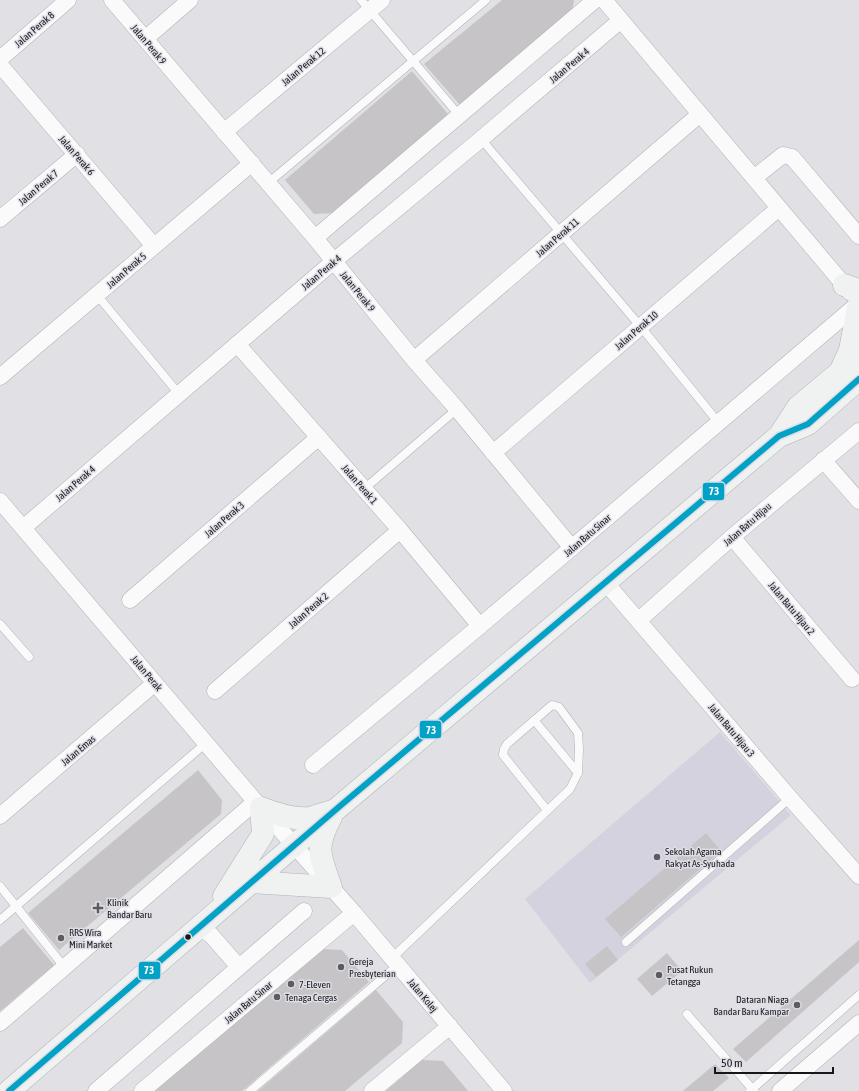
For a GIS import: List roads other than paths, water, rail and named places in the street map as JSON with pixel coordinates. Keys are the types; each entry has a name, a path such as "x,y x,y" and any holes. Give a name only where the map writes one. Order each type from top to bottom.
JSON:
{"street":[{"name":"Jalan Perak 8","path":"0,59 68,0"},
{"name":"Jalan Perak 9","path":"112,0 315,238 414,360 494,453 572,548"},
{"path":"145,39 190,0"},
{"name":"Jalan Perak 12","path":"224,132 365,5 382,0"},
{"path":"315,238 595,0"},
{"path":"604,0 779,208 852,287 859,303 850,350 850,375"},
{"name":"Jalan Perak 4","path":"23,528 334,261 482,139 621,20"},
{"name":"Jalan Perak 6","path":"0,65 154,246"},
{"name":"Jalan Perak 11","path":"414,360 700,114"},
{"name":"Jalan Perak 7","path":"0,219 76,154"},
{"path":"754,178 783,155 792,157 859,236"},
{"name":"Jalan Perak 5","path":"0,377 252,163"},
{"name":"Jalan Perak 10","path":"494,453 779,208"},
{"name":"Jalan Batu Sinar","path":"313,765 480,626 859,303"},
{"name":"Jalan Perak 1","path":"237,344 400,530 480,626"},
{"path":"9,1091 295,845 779,436 798,407 850,375 859,356"},
{"name":"Jalan Batu Hijau","path":"639,620 732,537 859,431"},
{"name":"Jalan Perak 3","path":"130,600 319,437"},
{"path":"823,460 859,501"},
{"name":"Jalan Perak","path":"0,501 258,804 295,845"},
{"name":"Jalan Perak 2","path":"215,690 400,530"},
{"name":"Jalan Batu Hijau 2","path":"732,537 852,678"},
{"name":"Jalan Batu Hijau 3","path":"606,582 790,798 859,876"},
{"name":"Jalan Emas","path":"0,816 155,683"},
{"path":"258,804 278,814 295,817 310,818 335,811"},
{"path":"205,922 263,834 258,804"},
{"path":"0,1023 258,804"},
{"path":"252,882 331,887 320,856 320,846 325,829 335,811"},
{"name":"Jalan Kolej","path":"295,845 502,1089"},
{"path":"96,1091 304,911"},
{"name":"Jalan Batu Sinar","path":"142,1091 354,913"},
{"path":"205,922 210,935 240,967"},
{"path":"780,1091 859,1024"},
{"path":"372,1091 450,1026"}],"lane":[{"path":"268,183 486,0"},
{"path":"365,5 459,115"},
{"path":"482,139 718,422"},
{"path":"97,295 179,394"},
{"path":"364,489 457,409"},
{"path":"0,624 29,657"},
{"path":"250,1091 395,962 570,789 578,773 578,733 559,707 552,705 507,744 503,755 548,810"},
{"path":"534,720 578,773"},
{"path":"0,920 206,743"},
{"path":"626,942 790,798"},
{"path":"0,886 65,968"},
{"path":"687,1014 752,1090 859,994"}],"place":[{"name":"Sekolah Agama Rakyat As-Syuhada","path":"657,857"},
{"name":"Klinik Bandar Baru","path":"98,908"},
{"name":"RRS Wira Mini Market","path":"61,938"},
{"name":"Gereja Presbyterian","path":"341,967"},
{"name":"Pusat Rukun Tetangga","path":"659,975"},
{"name":"7-Eleven","path":"291,984"},
{"name":"Tenaga Cergas","path":"277,997"},
{"name":"Dataran Niaga Bandar Baru Kampar","path":"797,1005"}]}
